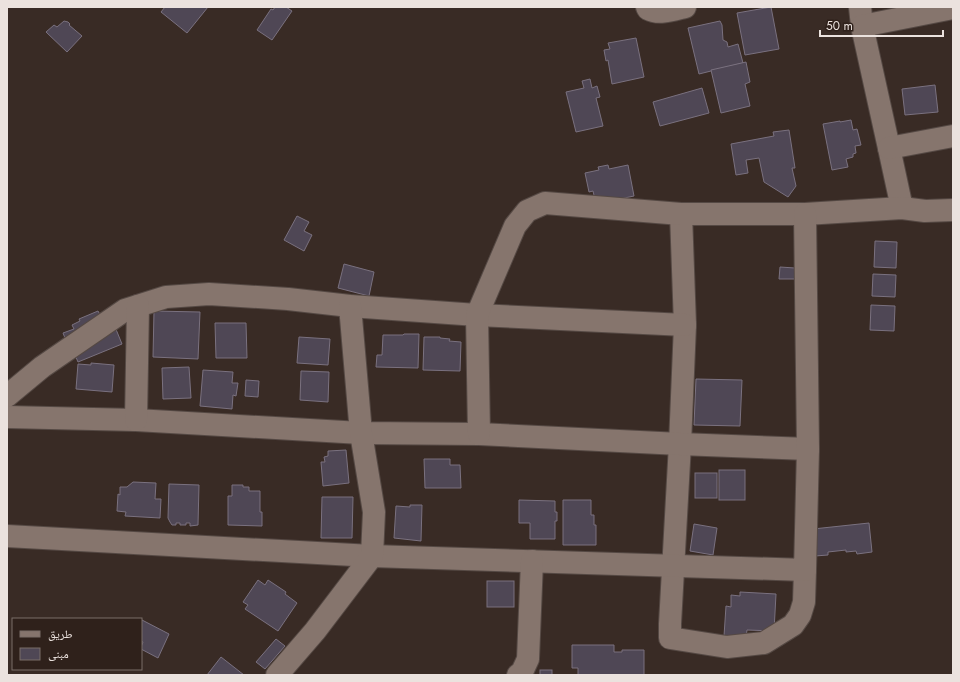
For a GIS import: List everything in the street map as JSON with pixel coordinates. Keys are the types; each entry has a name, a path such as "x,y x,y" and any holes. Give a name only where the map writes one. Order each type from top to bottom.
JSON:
{"street":[{"path":"647,7 653,12 665,12 685,7"},
{"path":"902,208 861,17 953,8"},
{"path":"890,148 953,136"},
{"path":"479,434 477,315 515,226 527,211 545,203 682,214 805,214 902,208 925,211 953,210"},
{"path":"682,214 685,325 670,638 727,647 764,643 793,626 800,615 804,602 808,449 805,214"},
{"path":"7,396 42,367 125,310 166,297 209,294 477,315 685,325"},
{"path":"136,420 138,306"},
{"path":"277,675 315,631 372,556 374,512 361,433 350,306"},
{"path":"7,417 136,420 361,433 479,434 808,449"},
{"path":"7,536 372,556 805,570"},
{"path":"518,675 522,672 528,659 532,561"}],"building":[{"path":"165,7 208,7 187,33 161,12"},
{"path":"275,7 286,7 292,11 272,40 257,30 271,9 273,10"},
{"path":"771,7 779,49 745,55 737,13"},
{"path":"64,21 68,22 70,24 69,25 82,36 67,52 46,32 54,25 57,27"},
{"path":"720,21 722,25 723,40 727,42 728,47 738,44 743,63 699,74 688,28"},
{"path":"636,38 644,77 612,84 608,60 606,61 604,50 610,49 608,43"},
{"path":"746,62 750,82 745,84 750,106 721,113 711,70"},
{"path":"590,79 592,88 597,86 600,97 596,98 603,126 576,132 566,92 584,88 582,81"},
{"path":"935,85 938,112 905,115 902,89"},
{"path":"702,88 709,113 660,126 653,102"},
{"path":"851,120 853,130 857,129 861,145 855,146 856,153 853,154 853,157 846,159 848,167 832,170 823,124"},
{"path":"789,130 795,168 792,168 796,186 788,197 764,182 759,158 746,160 748,173 736,175 731,144 774,136 773,132"},
{"path":"608,165 609,169 628,165 634,196 596,204 593,191 589,192 585,173 599,170 598,167"},
{"path":"297,216 309,222 304,231 312,235 304,251 284,240"},
{"path":"875,241 897,242 896,268 874,267"},
{"path":"344,264 374,272 369,296 338,288"},
{"path":"780,267 795,268 795,279 779,279"},
{"path":"873,274 896,275 895,297 872,296"},
{"path":"871,305 895,306 894,331 870,330"},
{"path":"98,311 103,320 113,322 122,344 78,362 73,350 69,348 63,333 74,329 72,325 80,321 79,319"},
{"path":"154,311 200,312 198,359 153,357"},
{"path":"215,323 246,323 247,358 216,358"},
{"path":"419,334 418,368 376,367 377,355 382,355 383,335"},
{"path":"299,337 330,339 328,365 297,363"},
{"path":"424,337 440,337 450,339 449,341 461,342 460,371 423,370"},
{"path":"91,363 114,365 112,392 76,389 78,364 91,365"},
{"path":"189,367 191,398 163,399 162,368"},
{"path":"203,370 233,372 232,383 238,383 236,396 233,395 232,409 200,406"},
{"path":"301,371 329,372 328,402 300,400"},
{"path":"696,379 742,380 740,426 694,425"},
{"path":"246,380 259,381 258,397 245,396"},
{"path":"346,450 349,483 323,486 321,462 325,462 324,457 328,456 328,451"},
{"path":"424,459 450,459 450,465 460,465 461,488 425,488"},
{"path":"719,470 745,470 745,500 719,500"},
{"path":"695,473 717,473 717,498 695,498"},
{"path":"133,482 156,483 155,499 161,499 160,518 125,516 126,512 117,511 120,487 127,487"},
{"path":"169,484 199,485 198,525 190,526 190,523 180,525 180,523 176,523 176,525 172,525 168,518"},
{"path":"232,485 243,485 243,487 249,487 249,491 260,491 262,526 228,525 228,496 232,496"},
{"path":"322,497 353,497 352,538 321,538"},
{"path":"519,500 555,501 557,521 555,521 555,539 530,539 530,523 519,523"},
{"path":"563,500 591,500 591,515 594,515 594,525 596,525 596,545 563,545"},
{"path":"410,505 422,505 421,541 394,538 396,506 410,507"},
{"path":"869,523 872,552 857,554 856,551 846,552 846,550 828,552 828,555 815,556 813,529"},
{"path":"694,524 717,528 713,555 690,551"},
{"path":"258,580 265,585 268,580 286,592 285,594 297,603 278,631 245,609 248,605 243,602"},
{"path":"487,581 514,581 514,607 487,607"},
{"path":"740,592 776,594 774,631 747,630 746,637 724,636 726,606 731,607 731,595 740,596"},
{"path":"142,620 169,634 158,658 142,650"},
{"path":"276,639 285,646 265,669 256,662"},
{"path":"572,645 614,645 614,652 622,652 622,650 644,650 644,675 578,675 578,668 572,668"},
{"path":"221,657 244,675 207,675"},
{"path":"540,670 552,670 552,675 540,675"}]}
